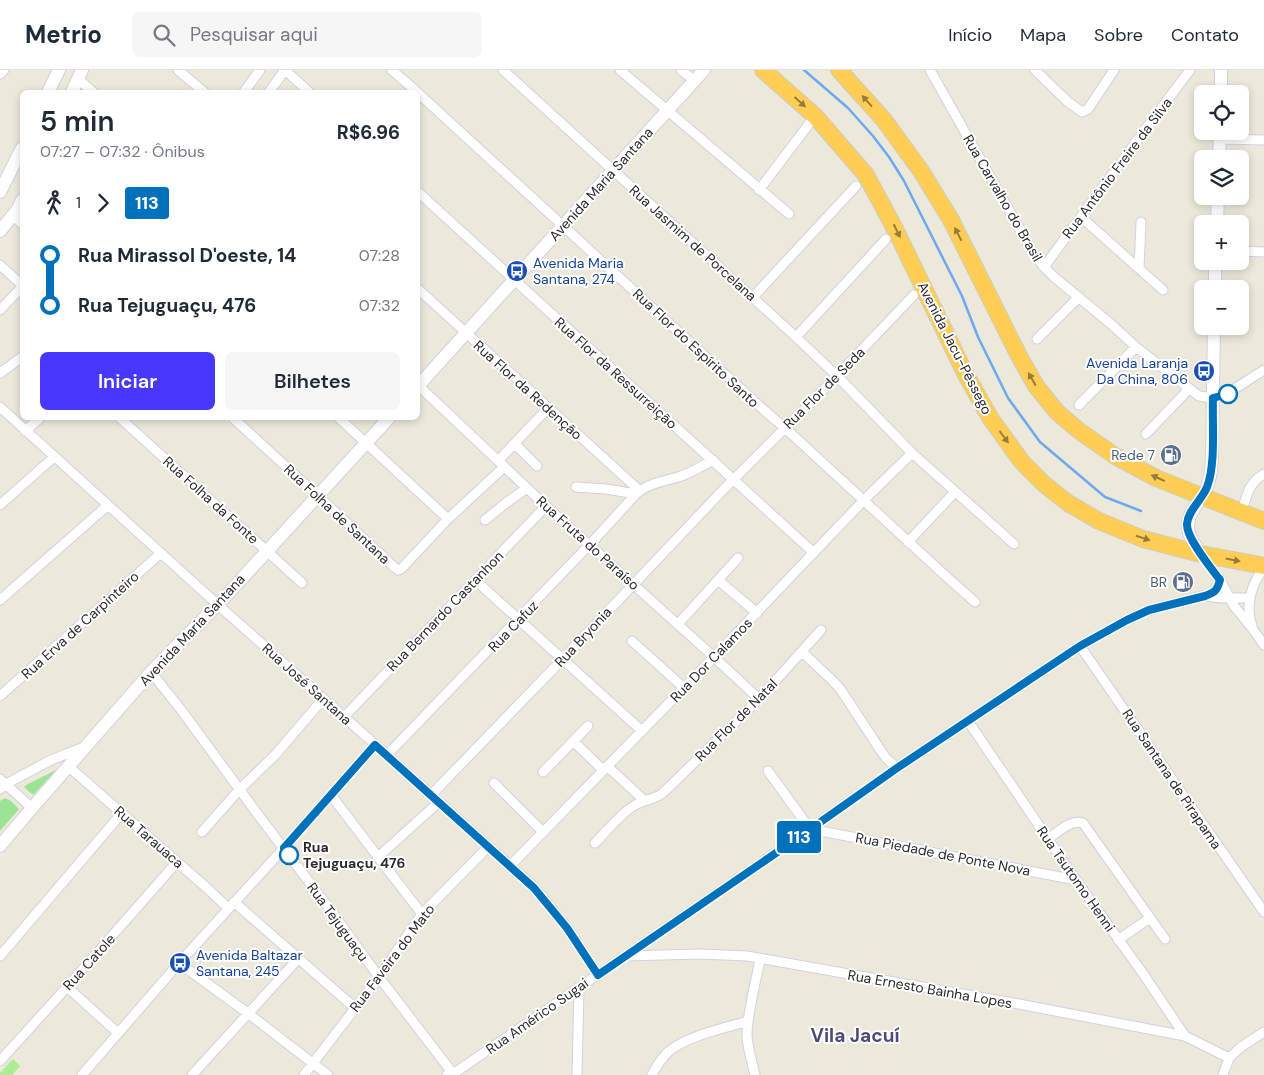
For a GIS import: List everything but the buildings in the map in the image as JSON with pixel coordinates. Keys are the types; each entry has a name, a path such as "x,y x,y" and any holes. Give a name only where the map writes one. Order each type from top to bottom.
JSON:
{"highway":[{"name":"Avenida Jacu-Pêssego","path":"763,70 815,116 866,175 895,229 966,376 991,419 1022,462 1044,484 1068,503 1099,521 1143,539 1201,554 1264,567"},
{"path":"839,70 884,120 921,171 951,220 1019,356 1036,386 1057,412 1078,430 1115,456 1156,478 1264,521"}],"street":[{"path":"0,74 4,70"},
{"path":"49,90 59,70"},
{"path":"178,70 202,90"},
{"path":"245,90 260,70"},
{"path":"270,90 285,70 307,90"},
{"name":"Rua Flor do Espírito Santo","path":"392,70 414,90"},
{"name":"Rua Jasmim de Porcelana","path":"503,70 796,336 912,453"},
{"path":"620,70 789,214"},
{"path":"681,70 694,81"},
{"name":"Avenida Maria Santana","path":"420,384 704,70"},
{"name":"Rua Carvalho do Brasil","path":"930,70 1032,251 1044,267 1189,390 1199,396 1213,398"},
{"path":"1034,70 1068,102 1082,112 1088,109 1114,70"},
{"name":"Rua Antônio Freire da Silva","path":"1044,267 1190,70"},
{"path":"1221,70 1221,85"},
{"path":"73,90 80,74"},
{"path":"80,74 92,90"},
{"name":"Rua Flor do Espírito Santo","path":"420,96 975,602"},
{"path":"759,190 815,116"},
{"path":"1249,138 1264,140"},
{"path":"0,192 20,152"},
{"path":"753,297 856,186"},
{"name":"Rua Flor da Ressurreição","path":"420,194 814,553"},
{"path":"1081,217 1163,290"},
{"path":"0,231 18,220"},
{"path":"1139,268 1141,222"},
{"path":"796,336 886,239"},
{"path":"1249,251 1264,252"},
{"path":"0,265 20,284"},
{"path":"0,310 20,288"},
{"name":"Rua Flor da Redenção","path":"420,291 638,492"},
{"name":"Rua Flor de Seda","path":"734,479 806,408 914,295"},
{"path":"1037,339 1079,297"},
{"path":"1214,335 1212,458 1210,475 1203,496 1190,514 1187,525 1192,542 1220,580 1240,614 1264,645"},
{"path":"1079,404 1136,346"},
{"path":"0,373 20,358"},
{"path":"1213,398 1228,394 1264,370"},
{"name":"Rua Fruta do Paraíso","path":"420,388 546,506 759,699"},
{"path":"1146,434 1189,390"},
{"name":"Rua José Santana","path":"0,407 534,888 567,928 598,975"},
{"name":"Rua Folha de Santana","path":"234,420 398,570 501,464 515,444 548,408"},
{"path":"25,430 38,420"},
{"name":"Rua Folha da Fonte","path":"122,420 302,583"},
{"path":"341,420 448,519"},
{"name":"Avenida Maria Santana","path":"0,846 151,672 186,638 387,420"},
{"path":"515,444 537,466"},
{"path":"912,453 1014,544"},
{"name":"Rua Dor Calamos","path":"510,866 757,613 863,501 912,453"},
{"path":"0,505 54,457"},
{"path":"576,487 638,492 654,484 688,474 713,460"},
{"path":"1242,512 1252,483 1257,477 1264,474"},
{"name":"Rua Bryonia","path":"431,794 563,659 734,479"},
{"path":"485,520 527,488"},
{"name":"Rua Cafuz","path":"387,755 590,545 638,492"},
{"path":"908,542 955,492"},
{"path":"0,600 108,505"},
{"name":"Rua Bernardo Castanhon","path":"344,717 546,506"},
{"name":"Rua Erva de Carpinteiro","path":"0,696 161,553"},
{"path":"678,624 738,558"},
{"path":"1252,628 1248,616 1250,598 1256,580 1264,567"},
{"path":"476,580 642,731"},
{"path":"718,580 757,613"},
{"path":"1205,596 1217,590 1220,580"},
{"name":"Rua Américo Sugai","path":"452,1075 897,768 1080,646 1149,610 1205,596 1250,598"},
{"name":"Rua Flor de Natal","path":"595,843 624,814 636,805 658,797 664,792 759,699 821,630"},
{"path":"632,641 684,688"},
{"name":"Rua Santana de Pirapama","path":"1080,646 1264,912"},
{"path":"802,652 837,686 886,758 897,768"},
{"name":"Rua Tejuguaçu","path":"151,672 452,1075"},
{"path":"202,832 239,790 276,754 323,699"},
{"name":"Rua Tsutomo Henni","path":"968,721 1185,1036"},
{"path":"543,772 588,726"},
{"path":"573,742 645,801"},
{"path":"82,1075 179,963 375,745"},
{"path":"32,808 2,784 86,746"},
{"name":"Rua Tarauaca","path":"68,766 177,862 298,959 355,1008"},
{"path":"768,770 810,829"},
{"path":"494,783 543,832"},
{"path":"331,795 422,914"},
{"path":"378,857 439,802"},
{"path":"0,956 122,813"},
{"path":"1048,839 1073,823 1078,821 1083,823 1165,939"},
{"name":"Rua Piedade de Ponte Nova","path":"810,829 1076,880"},
{"name":"Rua Faveira do Mato","path":"304,1075 379,977 422,914 488,847"},
{"name":"Rua Catole","path":"0,1061 177,862"},
{"path":"1118,940 1150,918"},
{"name":"Rua Ernesto Bainha Lopes","path":"625,956 700,954 747,956 1009,1002 1185,1036 1229,1058"},
{"path":"198,1073 298,959"},
{"path":"755,1075 747,1037 748,1021 760,959"},
{"path":"179,963 328,1075"},
{"path":"577,1075 580,986"},
{"path":"67,987 118,1033"},
{"path":"652,1075 669,1051 701,1035 748,1021"},
{"path":"1224,1075 1229,1058 1264,1032"}],"green space":[{"path":"56,770 33,795 24,787 26,785"},
{"path":"5,798 19,809 0,831 0,801"},
{"path":"13,1059 20,1066 12,1075 0,1075 0,1073"}],"waterway":[{"path":"804,70 848,108 889,157 904,181 962,296 978,337 1008,398 1040,442 1105,497 1141,511"}],"bus line":[{"name":"113","path":"289,855 284,848 375,745 534,888 567,928 598,975 897,768 1080,646 1138,614 1205,596 1217,590 1220,580 1192,542 1187,525 1190,514 1203,496 1210,475 1213,398 1228,394"}],"place":[{"name":"Avenida Maria Santana, 274","path":"517,271"},
{"name":"Avenida Laranja Da China, 806","path":"1204,371"},
{"name":"Rede 7","path":"1171,455"},
{"name":"BR","path":"1183,582"},
{"name":"Rua Tejuguaçu, 476","path":"289,855"},
{"name":"Avenida Baltazar Santana, 245","path":"180,963"}],"district":[{"name":"Vila Jacuí","path":"855,1035"}]}
